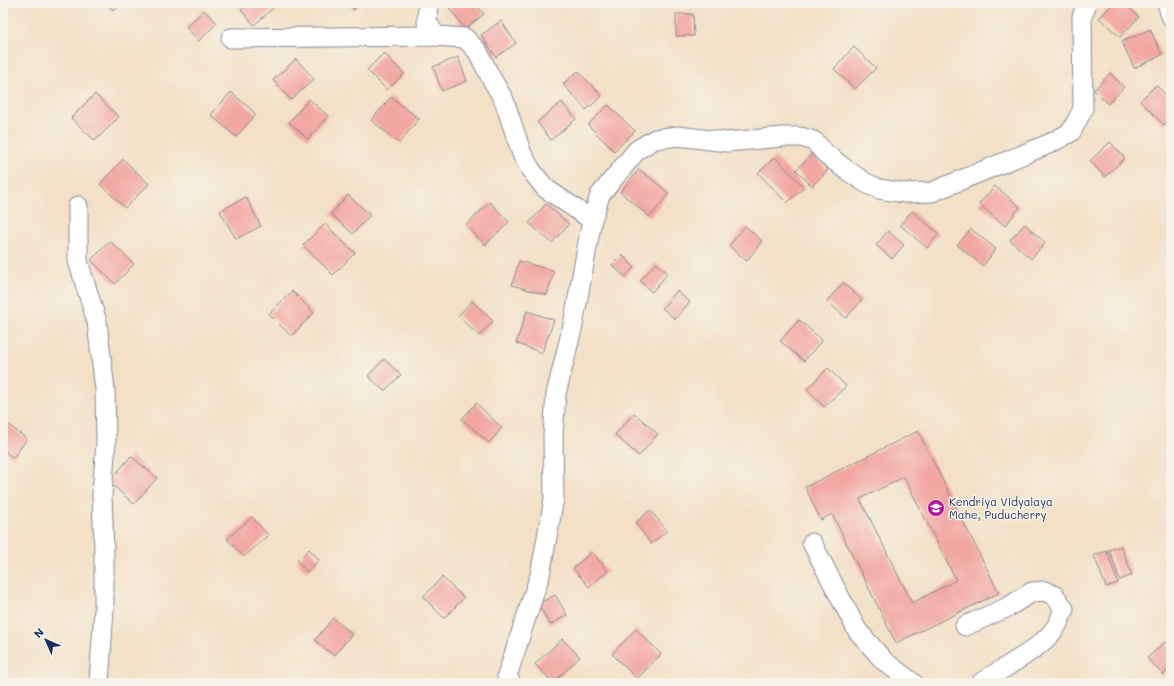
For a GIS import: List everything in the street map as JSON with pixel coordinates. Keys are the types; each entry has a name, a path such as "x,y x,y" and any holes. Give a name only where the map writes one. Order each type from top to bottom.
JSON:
{"street":[{"path":"428,3 427,22 436,36"},
{"path":"511,683 507,676 540,575 554,498 553,436 556,394 572,324 592,220 600,195 608,184 637,150 655,139 678,136 727,142 782,137 801,137 814,141 825,153 866,183 879,189 905,193 932,192 1051,142 1071,132 1083,109 1082,17 1086,3"},
{"path":"1167,3 1171,16"},
{"path":"231,38 436,36 466,38 478,52 504,100 522,154 531,170 546,188 592,220"},
{"path":"78,206 78,261 97,322 105,390 106,442 102,495 104,609 99,683"},
{"path":"812,544 858,630 884,661 913,683"},
{"path":"965,626 1008,607 1032,592 1045,591 1055,596 1064,609 1056,626 1046,638 1020,659 981,683"}],"building":[{"path":"105,3 120,3 113,10"},
{"path":"248,3 278,4 254,25 241,10"},
{"path":"347,3 361,3 354,10"},
{"path":"455,3 475,3 484,14 465,29 449,8"},
{"path":"1114,3 1124,3 1139,17 1120,37 1099,18"},
{"path":"204,10 217,23 199,41 186,27"},
{"path":"676,14 693,14 694,36 676,36"},
{"path":"501,21 516,43 496,57 481,35"},
{"path":"1150,29 1162,55 1134,68 1122,42"},
{"path":"854,47 876,68 855,89 834,69"},
{"path":"384,53 404,74 387,90 367,70"},
{"path":"458,57 467,81 442,91 433,67"},
{"path":"296,59 314,79 291,100 273,80"},
{"path":"578,71 602,96 586,110 563,84"},
{"path":"1110,73 1124,87 1108,104 1094,90"},
{"path":"1156,85 1171,100 1171,118 1164,125 1140,101"},
{"path":"231,92 256,114 236,137 211,115"},
{"path":"95,94 119,117 95,141 71,118"},
{"path":"391,97 419,119 399,143 371,120"},
{"path":"309,99 328,116 308,139 289,122"},
{"path":"562,102 576,119 551,140 537,122"},
{"path":"608,105 635,131 614,151 588,125"},
{"path":"1110,142 1125,158 1105,177 1090,161"},
{"path":"812,154 828,170 812,186 796,170"},
{"path":"775,157 804,187 787,203 758,173"},
{"path":"123,159 149,184 125,208 100,184"},
{"path":"639,169 669,193 650,217 620,192"},
{"path":"995,186 1020,207 1005,226 979,204"},
{"path":"348,195 370,215 353,234 331,214"},
{"path":"246,197 261,226 236,239 220,211"},
{"path":"490,202 509,222 485,245 466,225"},
{"path":"546,204 569,224 552,243 529,223"},
{"path":"912,211 939,234 927,248 900,225"},
{"path":"325,224 355,253 333,275 303,245"},
{"path":"1025,224 1045,243 1031,259 1010,240"},
{"path":"745,226 762,241 747,261 729,246"},
{"path":"971,229 996,249 983,266 957,245"},
{"path":"888,231 904,245 892,259 876,245"},
{"path":"110,241 134,264 115,284 91,260"},
{"path":"622,255 634,267 625,277 612,265"},
{"path":"519,261 554,271 547,295 512,285"},
{"path":"656,263 668,273 652,292 640,281"},
{"path":"843,283 862,300 846,318 827,301"},
{"path":"292,291 314,313 291,336 269,314"},
{"path":"677,291 690,302 675,319 662,308"},
{"path":"472,301 493,321 479,336 458,316"},
{"path":"527,311 554,320 542,353 516,343"},
{"path":"799,320 822,340 804,361 780,341"},
{"path":"384,359 401,375 384,391 368,376"},
{"path":"828,368 846,386 824,407 807,389"},
{"path":"476,403 502,428 489,443 462,419"},
{"path":"634,413 658,434 639,456 615,435"},
{"path":"4,421 27,439 13,458 3,450"},
{"name":"Kendriya Vidyalaya Mahe, Puducherry","path":"918,431 999,593 896,643 832,514 821,520 805,487","holes":["904,477 956,580 912,603 860,499"]},
{"path":"131,456 157,478 134,504 109,482"},
{"path":"650,510 667,531 651,544 635,523"},
{"path":"252,517 268,535 244,557 227,539"},
{"path":"1121,546 1132,575 1120,580 1109,550"},
{"path":"309,549 319,560 307,572 297,561"},
{"path":"1107,551 1118,583 1106,587 1094,555"},
{"path":"592,552 608,571 589,587 573,568"},
{"path":"442,577 464,598 444,618 423,597"},
{"path":"555,595 567,615 550,625 538,604"},
{"path":"333,618 352,634 334,656 315,640"},
{"path":"636,629 661,654 637,679 612,654"},
{"path":"562,639 580,657 553,683 535,664"},
{"path":"1165,642 1171,649 1171,667 1163,675 1147,658"}],"place":[{"name":"Kendriya Vidyalaya Mahe, Puducherry","path":"936,508"}]}
